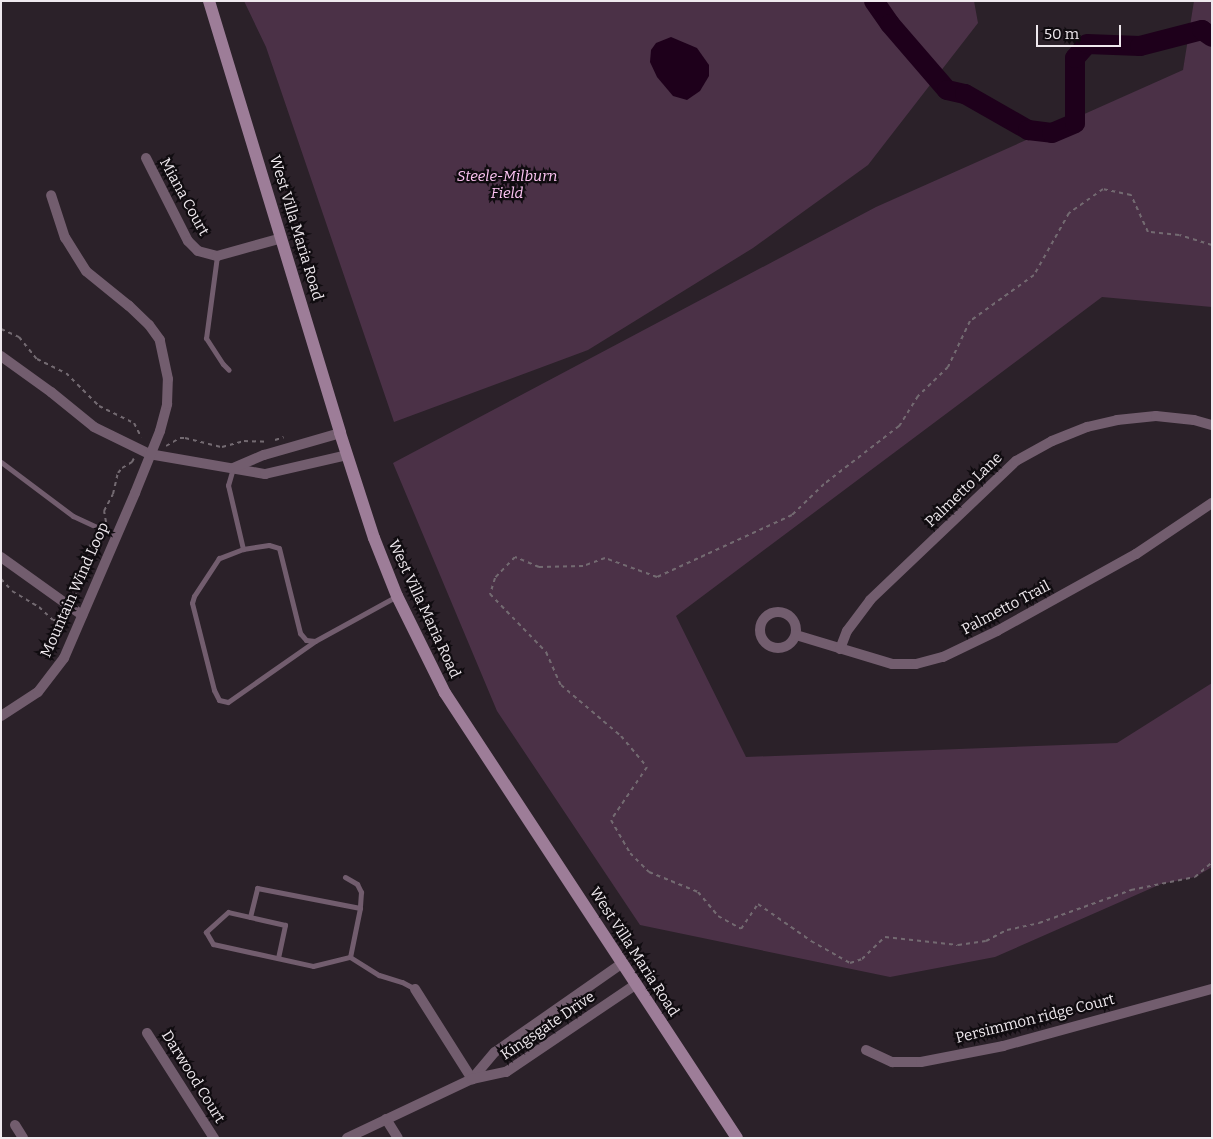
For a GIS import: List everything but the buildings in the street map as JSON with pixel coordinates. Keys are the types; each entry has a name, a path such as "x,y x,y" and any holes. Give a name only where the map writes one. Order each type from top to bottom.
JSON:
{"main road":[{"name":"West Villa Maria Road","path":"209,1 340,433 374,538 397,596 445,692 621,964 737,1138"}],"street":[{"name":"Miana Court","path":"146,158 188,241 198,251 217,256"},
{"name":"Mountain Wind Loop","path":"1,716 13,711 38,692 64,658 78,612 116,536 154,442 167,404 168,379 160,340 150,325 86,271 65,238 51,195"},
{"path":"217,256 282,238"},
{"path":"1,356 51,392 94,427 149,454 265,474 347,455"},
{"name":"Palmetto Lane","path":"840,649 847,631 870,600 1016,461 1052,441 1087,427 1117,420 1156,416 1194,420 1212,425"},
{"path":"233,468 264,455 292,449 340,433"},
{"name":"Palmetto Trail","path":"796,635 892,664 916,664 943,657 997,631 1136,554 1212,503"},
{"path":"1,557 78,612"},
{"name":"Kingsgate Drive","path":"472,1078 494,1052 621,964"},
{"name":"Kingsgate Drive","path":"347,1138 472,1078 506,1072 635,985"},
{"name":"Persimmon ridge Court","path":"866,1050 892,1062 921,1062 1003,1046 1212,988"},
{"path":"416,989 472,1078"},
{"name":"Darwood Court","path":"147,1033 214,1138"},
{"path":"386,1119 398,1138"},
{"path":"15,1125 23,1138"}],"lane":[{"path":"217,256 206,338 222,364 229,370"},
{"path":"1,462 73,516 116,536"},
{"path":"233,468 228,484 244,549"},
{"path":"315,641 306,640 300,633 279,548 269,545 244,549 219,558 194,596 192,603 214,690 219,700 228,702 315,641 397,596"},
{"path":"345,877 356,884 361,892 360,908 350,957"},
{"path":"250,917 257,888 360,908"},
{"path":"278,958 285,925 228,912 206,932 212,944 313,966 350,957 379,975 402,982 416,989"}],"path":[{"path":"1,329 19,337 37,359 66,373 99,406 134,423 141,438 132,462 122,468 115,479 113,494 104,511 107,525 104,532 101,538 91,543 85,562 74,581 78,612 69,620 53,620 39,607 12,591 1,579"},
{"path":"141,438 166,446 180,438 185,438 222,447 244,441 271,442 282,437 287,439 292,449"}],"green space":[{"name":"Steele-Milburn Field","path":"244,1 974,1 978,23 868,165 753,248 588,350 394,422 266,47"},
{"path":"1194,1 1212,1 1212,307 1102,297 676,616 746,757 1117,743 1212,683 1212,867 1195,877 1161,884 995,957 890,977 640,925 497,711 393,463 876,207 1183,70"}],"shaded area":[{"path":"671,37 697,48 709,65 709,76 700,91 687,100 673,96 657,77 650,62 651,50 656,43"}],"waterway":[{"path":"874,1 890,24 947,90 965,94 1028,130 1052,133 1075,123 1075,58 1087,44 1140,46 1202,30 1212,37"}]}
